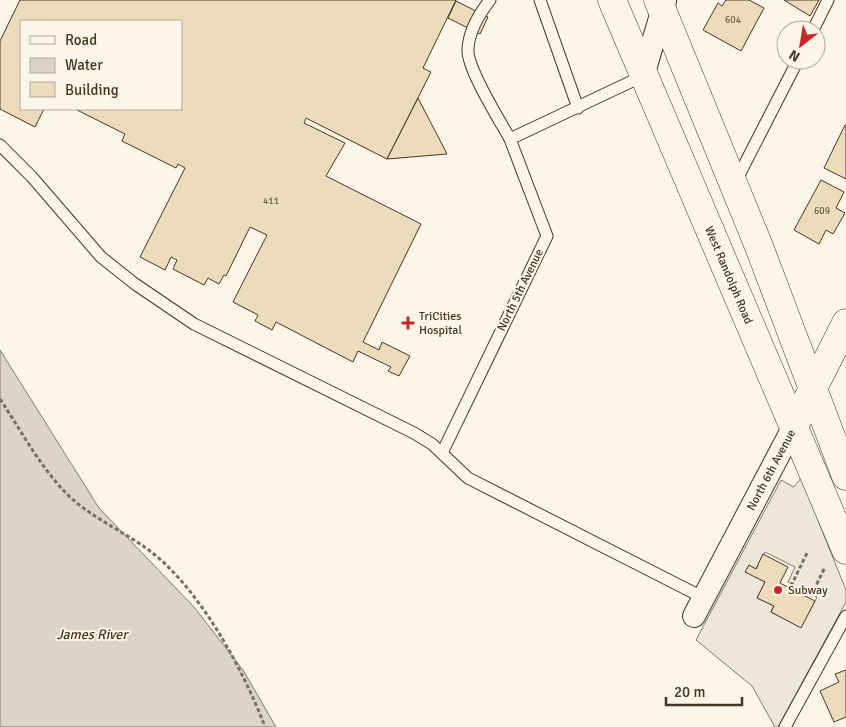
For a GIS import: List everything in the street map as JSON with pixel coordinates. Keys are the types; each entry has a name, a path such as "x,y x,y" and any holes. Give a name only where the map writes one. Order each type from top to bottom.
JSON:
{"main road":[{"name":"West Randolph Road","path":"612,0 642,76 846,550"},
{"path":"662,3 846,476"},
{"name":"North 6th Avenue","path":"794,426 813,389 838,360 846,323"}],"street":[{"path":"642,76 662,3"},
{"name":"North 6th Avenue","path":"699,607 794,426"}],"lane":[{"name":"North 5th Avenue","path":"442,453 547,236 510,140 471,66 467,50 480,14 490,0"},
{"path":"540,0 578,108"},
{"path":"818,20 828,0"},
{"path":"734,185 793,70"},
{"path":"510,140 642,76"},
{"path":"0,145 102,257 135,284 194,324 414,433 442,453 468,478 699,607"},
{"path":"786,727 846,616"}],"path":[{"path":"0,399 64,491 84,508 154,554 190,594 209,619 241,672 265,727"},
{"path":"791,586 808,551"},
{"path":"811,596 825,567"}],"shaded area":[{"path":"801,478 846,590 846,602 778,727 775,727 752,686 696,640 781,480 794,487","holes":["765,552 795,567 788,582 817,597 801,627 771,612 774,606 757,598 765,582 746,572 749,566 756,569"]}],"water":[{"name":"James River","path":"0,350 99,508 194,607 243,670 276,727 0,727"}],"building":[{"path":"20,0 456,0 423,68 431,72 387,159 306,118 304,123 345,143 326,176 421,224 363,342 379,350 382,342 410,356 399,376 388,371 391,367 358,351 353,362 276,322 272,330 255,321 258,315 233,302 267,235 250,227 226,276 224,275 219,284 208,278 204,285 173,269 177,260 171,257 165,270 140,257 185,168 178,164 176,168 122,141 125,134 77,110 182,110 182,20 20,20 20,110 44,110 35,127 0,109 0,41"},
{"path":"726,0 749,0 764,8 741,51 703,30 718,3 722,6"},
{"path":"784,0 819,0 810,16"},
{"path":"456,1 488,17 480,34 448,18"},
{"path":"418,98 447,154 387,159"},
{"path":"846,125 846,179 824,168"},
{"path":"821,180 844,192 836,208 845,213 833,234 826,230 819,244 794,230"},
{"name":"Subway","path":"763,554 788,567 780,583 815,601 801,628 771,612 774,606 757,598 765,582 745,572 749,565 756,569"},
{"path":"846,670 846,717 834,722 820,691 839,682 835,674"}],"place":[{"name":"TriCities Hospital","path":"408,323"},
{"name":"Subway","path":"778,590"}]}
